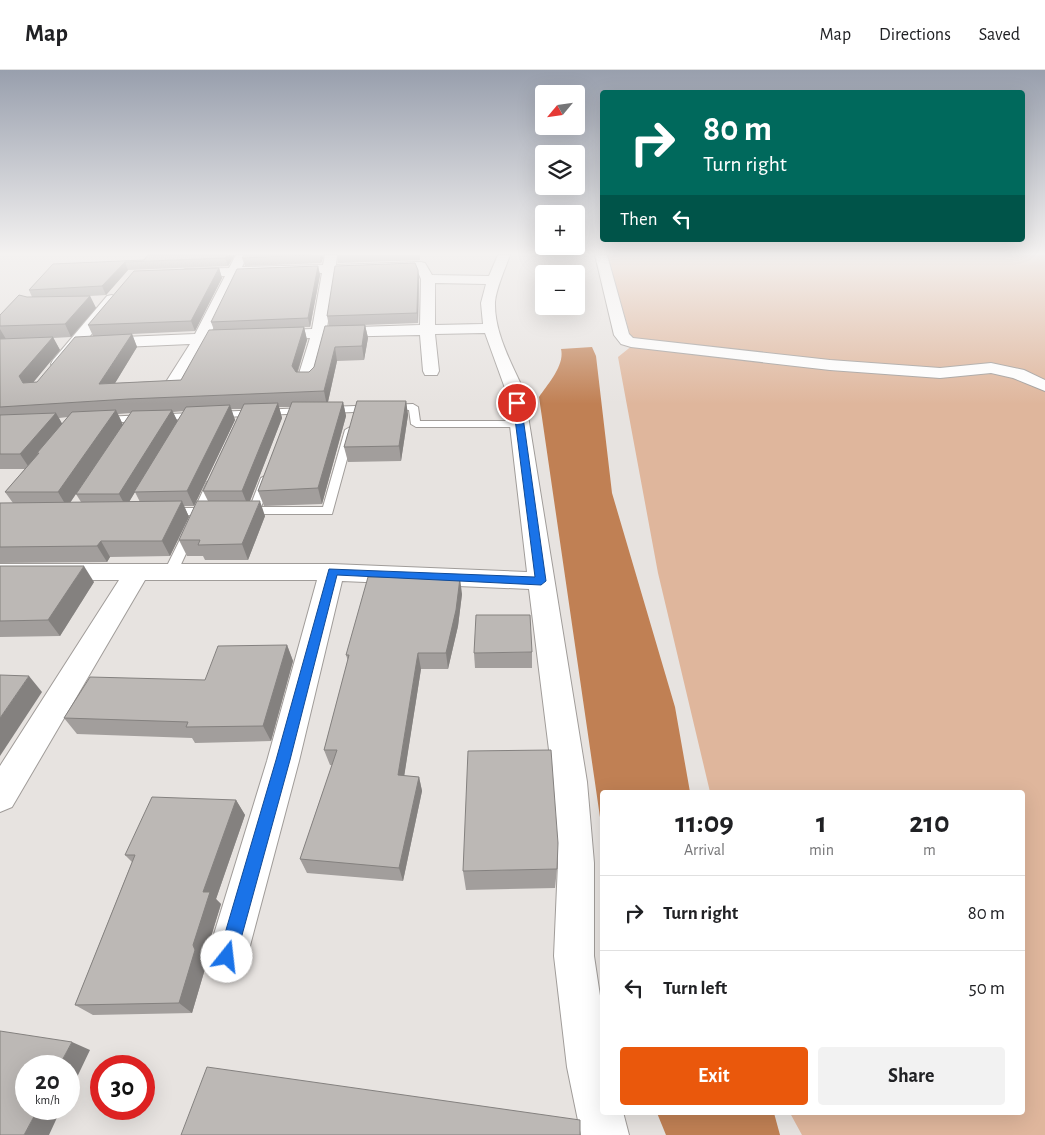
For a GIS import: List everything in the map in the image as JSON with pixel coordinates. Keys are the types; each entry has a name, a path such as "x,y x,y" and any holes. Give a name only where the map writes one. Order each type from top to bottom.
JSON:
{"street":[{"path":"48,377 107,305"},
{"path":"173,385 201,338 217,305"},
{"path":"306,380 319,333 323,305"},
{"path":"427,305 430,372"},
{"path":"488,305 491,328 498,351 515,391 523,440 570,782 576,864 574,956 589,1067 600,1114"},
{"path":"614,305 622,335 628,341 637,344 838,366 940,373 991,368 1018,374 1045,386"},
{"path":"55,344 491,328"},
{"path":"0,572 332,572 541,581"},
{"path":"0,796 136,572"},
{"path":"227,957 283,760 332,572"},
{"path":"600,1115 605,1135"}],"lane":[{"path":"87,421 188,416 243,418 290,416 355,409 413,407 416,424 519,424"},
{"path":"153,512 328,511 355,409"},
{"path":"179,432 188,416"},
{"path":"125,434 135,418"},
{"path":"254,511 271,466"},
{"path":"171,572 216,476"}],"shaded area":[{"path":"621,305 1045,305 1045,1135 802,1135 791,1115 1025,1115 1025,790 710,790 658,573 618,357 633,345"},
{"path":"592,347 596,356 612,493 675,707 690,790 600,790 600,817 539,397 558,368 562,355 561,349"},
{"path":"658,1115 775,1115 780,1135 666,1135"}],"building":[{"path":"10,305 82,305 65,324 0,326 0,315"},
{"path":"105,305 200,305 191,321 88,325"},
{"path":"219,305 311,305 308,318 211,322"},
{"path":"329,305 417,305 417,313 327,316"},
{"path":"365,325 362,346 335,347 324,391 128,399 0,407 0,339 53,337 19,376 23,383 37,382 75,337 132,334 99,384 181,380 209,330 304,327 292,366 296,372 309,372 314,367 325,326"},
{"path":"357,401 406,401 399,446 344,447"},
{"path":"292,402 343,402 318,488 258,491"},
{"path":"278,403 242,491 203,491 244,404"},
{"path":"230,405 187,491 134,492 186,407"},
{"path":"116,410 58,492 5,492 72,412"},
{"path":"172,410 119,494 76,494 132,411"},
{"path":"56,413 20,454 0,454 0,415"},
{"path":"182,501 162,541 101,541 97,546 0,547 0,503"},
{"path":"197,501 260,501 242,544 198,545 200,540 179,540"},
{"path":"0,566 84,566 48,620 0,621"},
{"path":"368,577 460,578 456,610 446,653 418,653 398,775 419,777 399,868 300,859 337,750 324,750 349,655 346,655"},
{"path":"476,615 530,615 532,652 474,653"},
{"path":"287,645 263,726 186,727 188,722 64,718 90,677 205,680 218,646"},
{"path":"0,675 29,676 0,718"},
{"path":"551,750 558,843 557,869 463,871 468,751"},
{"path":"152,797 236,800 203,892 210,892 193,945 195,950 179,1003 75,1005 135,855 125,855"},
{"path":"0,1031 72,1042 65,1055 15,1055 15,1120 32,1120 24,1135 0,1135"},
{"path":"207,1067 580,1120 580,1135 181,1135"}],"route":[{"path":"227,957 283,760 332,572 541,581 517,403"}]}
